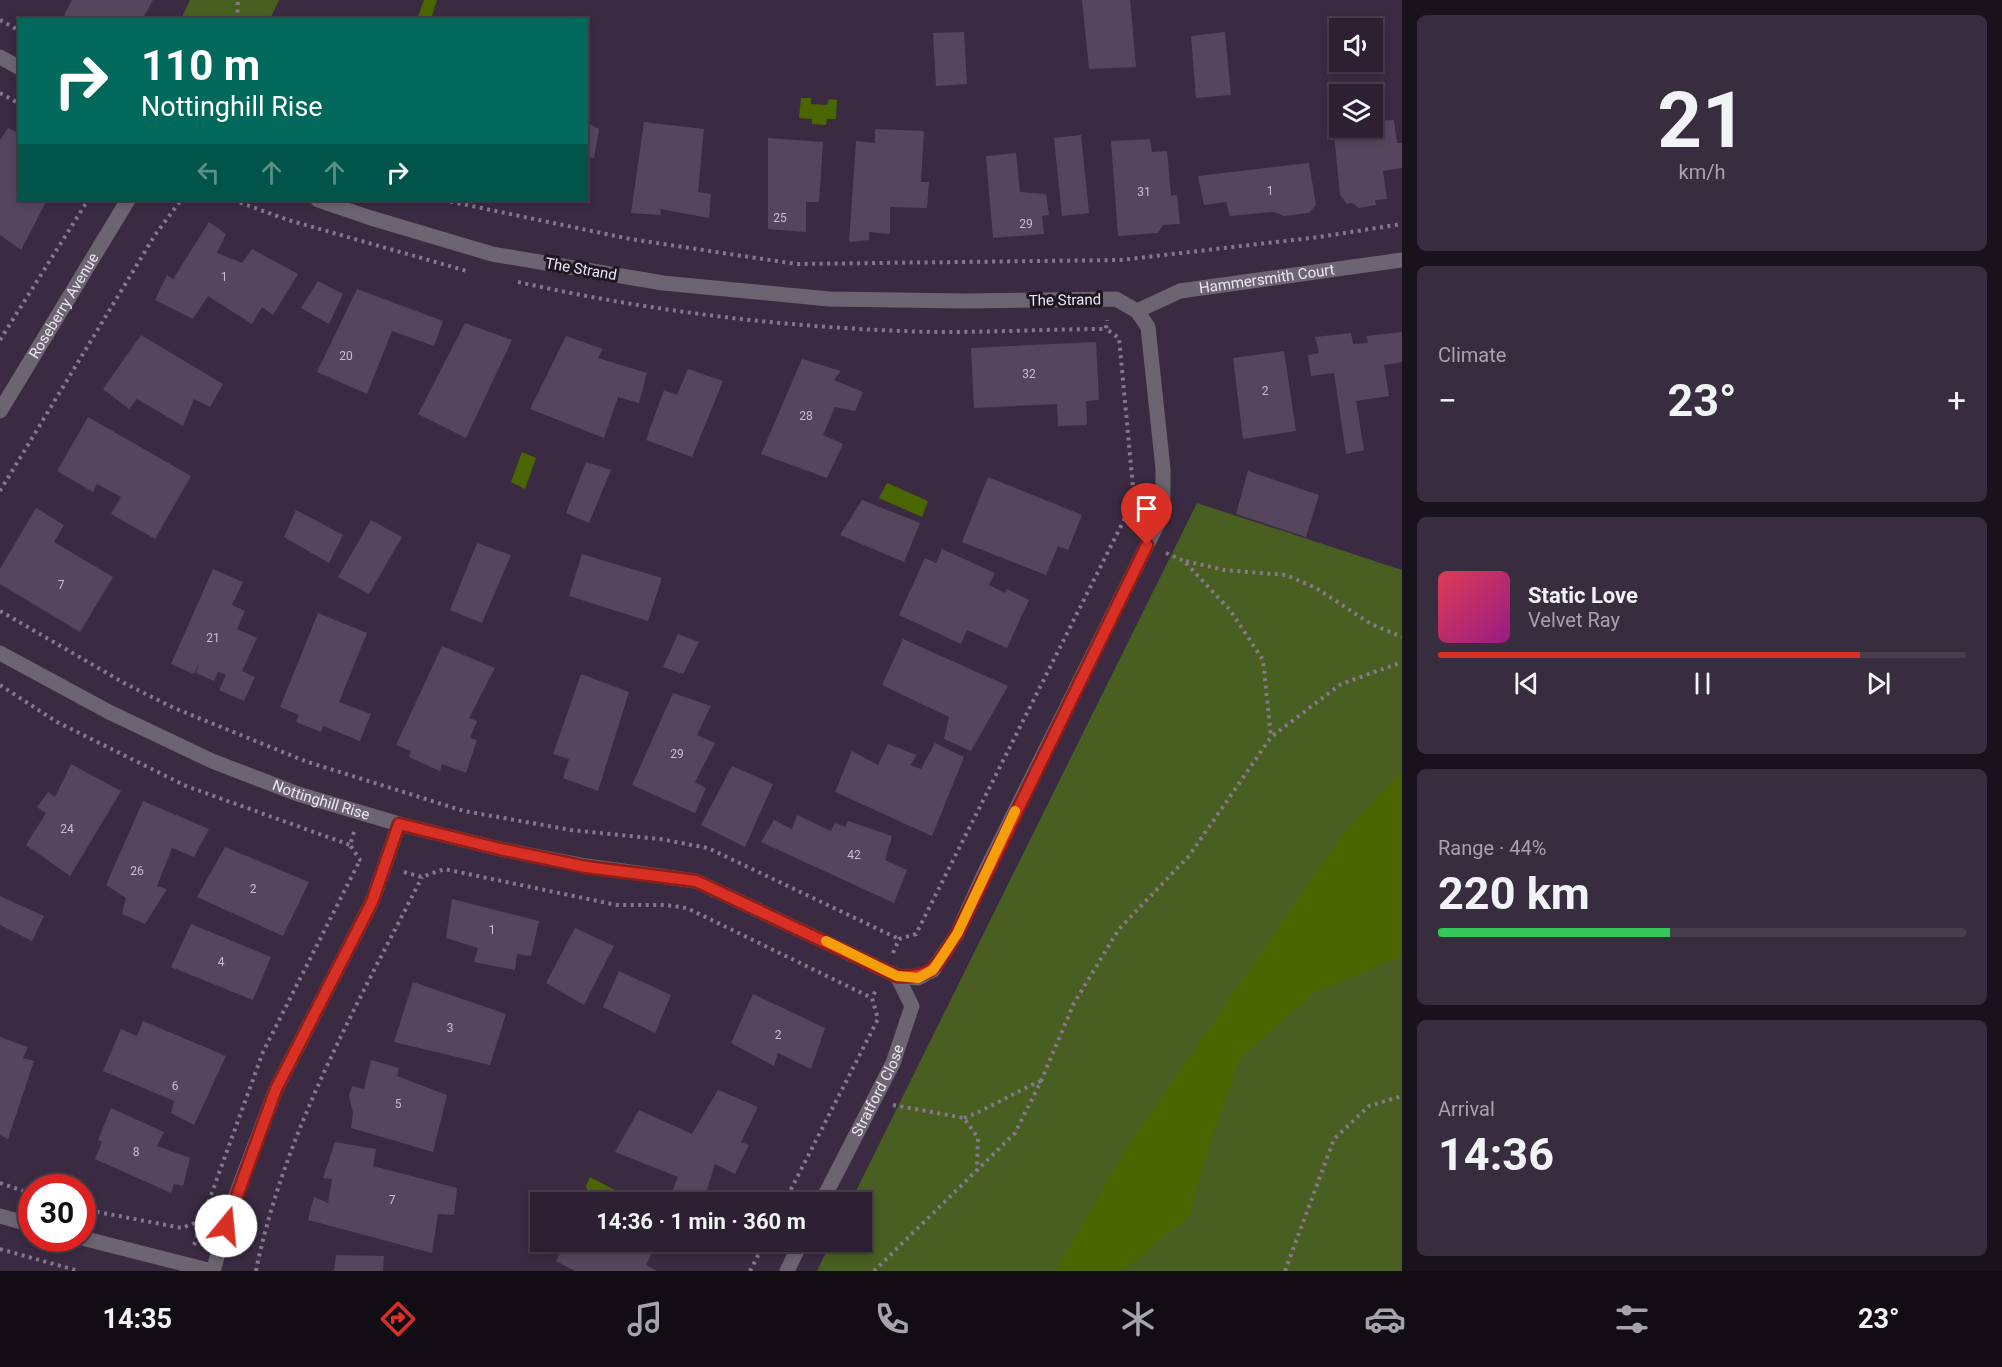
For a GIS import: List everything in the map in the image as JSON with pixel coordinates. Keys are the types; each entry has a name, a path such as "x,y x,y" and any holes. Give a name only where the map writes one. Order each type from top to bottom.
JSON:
{"street":[{"path":"0,57 18,67"},
{"name":"Roseberry Avenue","path":"0,411 127,201"},
{"name":"The Strand","path":"321,201 492,254 663,283 829,299 966,302 1116,299 1137,311"},
{"name":"Hammersmith Court","path":"1137,311 1180,291 1402,260"},
{"path":"892,973 918,978 933,970 957,934 1163,513 1163,469 1148,327 1137,311"},
{"name":"Nottinghill Rise","path":"0,652 109,712 212,761 298,794 399,824 500,849 586,867 696,881 892,973"},
{"path":"96,1242 212,1271 233,1203 276,1089 372,902 399,824"},
{"name":"Stratford Close","path":"827,1192 893,1063 912,1006 892,973"},
{"path":"0,1216 18,1221"},
{"path":"787,1271 796,1252"}],"path":[{"path":"237,18 238,0"},
{"path":"0,20 18,30"},
{"path":"0,93 18,103"},
{"path":"0,340 87,201"},
{"path":"0,491 155,235 180,201"},
{"path":"448,201 630,239 796,264 1121,260 1319,237 1402,224"},
{"path":"0,611 126,684 174,708 305,761 464,811 571,830 660,839 708,848 898,939 916,934 1127,514 1133,487 1119,338 1107,329"},
{"path":"1147,545 1185,561 1224,570 1286,575 1316,588 1371,624 1402,637"},
{"path":"1185,561 1230,610 1263,660 1271,738"},
{"path":"874,1271 1015,1133 1041,1081 1074,1003 1119,929 1189,856 1271,738 1341,684 1402,662"},
{"path":"0,685 57,722 186,786 350,845 360,860 422,877 444,869 617,905 666,905 687,908 872,998 878,1019 790,1192"},
{"path":"350,845 360,813"},
{"path":"96,1212 182,1228 202,1220 263,1052 360,860"},
{"path":"256,1271 289,1155 351,1017 422,877"},
{"path":"872,998 892,973 898,939"},
{"path":"873,1101 964,1118 996,1106 1019,1090 1041,1081"},
{"path":"1285,1271 1334,1139 1370,1106 1402,1096"},
{"path":"964,1118 978,1138 977,1170"},
{"path":"0,1183 18,1189"},
{"path":"0,1249 79,1271"},
{"path":"750,1271 760,1252"}],"shaded area":[{"path":"190,0 279,0 270,18 181,18"},
{"path":"424,0 437,0 431,18 417,18"},
{"path":"801,98 811,98 811,104 827,105 829,99 837,100 836,119 827,119 826,125 812,124 812,119 799,118"},
{"path":"522,452 536,458 525,489 511,482"},
{"path":"887,483 928,501 922,517 879,498"},
{"path":"1197,503 1402,570 1402,1271 817,1271 826,1252 872,1252 872,1192 855,1192"},
{"path":"1402,771 1402,956 1316,991 1241,1057 1211,1139 1189,1216 1122,1271 1055,1271 1127,1148 1342,835"},
{"path":"590,1177 619,1192 588,1192 586,1186"}],"building":[{"path":"72,0 153,0 143,18 69,18 64,15"},
{"path":"1082,0 1130,0 1136,67 1089,69"},
{"path":"964,32 967,84 936,86 933,33"},
{"path":"1225,32 1231,95 1196,98 1191,36"},
{"path":"1394,120 1397,143 1402,143 1402,168 1383,171 1387,199 1375,200 1376,205 1359,208 1352,203 1347,204 1340,195 1334,138 1383,138 1383,121"},
{"path":"644,122 704,129 698,192 711,194 709,218 660,209 661,215 631,213"},
{"path":"588,123 599,129 594,158 588,157"},
{"path":"8,128 18,133 18,201 46,201 21,250 0,235 0,140"},
{"path":"875,129 924,131 921,182 929,182 927,208 890,207 890,234 869,232 869,240 849,242 856,141 875,143"},
{"path":"1081,135 1089,213 1062,216 1054,138"},
{"path":"768,138 823,142 819,202 806,202 806,232 768,229"},
{"path":"1150,139 1152,152 1167,151 1171,196 1177,195 1180,224 1163,225 1158,233 1118,236 1111,141"},
{"path":"1016,153 1020,192 1046,194 1049,215 1042,216 1044,234 993,238 986,156"},
{"path":"1309,163 1316,205 1309,213 1284,216 1273,212 1230,216 1226,202 1204,205 1198,176"},
{"path":"209,222 226,234 217,253 242,263 252,249 298,274 273,315 262,307 252,324 208,296 193,319 155,300 167,275 173,279"},
{"path":"318,281 343,294 329,324 301,308"},
{"path":"357,289 443,321 434,346 392,331 367,394 317,372"},
{"path":"465,323 512,340 466,438 418,414"},
{"path":"1402,332 1402,362 1384,365 1389,396 1356,401 1364,450 1346,454 1334,373 1311,376 1308,355 1319,353 1315,337 1351,333 1353,344 1368,343 1366,336"},
{"path":"141,335 223,384 210,407 194,399 183,426 137,399 129,409 103,389"},
{"path":"566,336 603,349 598,358 647,373 639,403 618,397 604,438 530,409"},
{"path":"1096,342 1099,400 1086,401 1087,425 1058,426 1057,404 974,408 971,348"},
{"path":"1284,351 1296,431 1243,439 1233,358"},
{"path":"802,359 841,371 834,380 863,392 855,411 835,407 823,435 843,444 827,478 761,454"},
{"path":"688,369 723,381 692,457 646,440 664,390 677,395"},
{"path":"88,417 191,476 155,539 111,514 121,497 97,484 93,492 57,471"},
{"path":"586,462 611,470 589,523 566,513"},
{"path":"1248,471 1319,495 1306,537 1236,514"},
{"path":"988,477 1082,515 1068,550 1058,546 1046,575 962,542"},
{"path":"862,500 920,523 904,562 840,535"},
{"path":"36,508 64,525 54,542 113,577 80,632 0,584 0,569"},
{"path":"296,510 343,535 329,563 284,537"},
{"path":"371,520 402,537 369,594 338,577"},
{"path":"477,543 511,555 482,623 450,610"},
{"path":"942,549 995,573 989,585 1005,593 1007,589 1029,600 1007,648 967,630 961,644 899,615 925,558 936,563"},
{"path":"582,554 662,578 648,621 569,596"},
{"path":"213,569 243,582 232,605 245,611 237,629 257,638 242,671 255,677 244,701 219,690 226,675 218,672 214,681 196,673 199,663 194,674 171,664"},
{"path":"318,613 367,633 339,702 371,714 360,741 323,726 321,732 296,722 299,715 280,707"},
{"path":"678,634 699,642 683,674 663,667"},
{"path":"903,639 1008,686 971,751 944,739 949,717 882,685"},
{"path":"442,646 495,668 469,718 477,721 470,738 477,740 466,773 442,764 440,771 409,757 411,751 396,745"},
{"path":"581,674 629,692 598,791 563,778 569,759 553,754"},
{"path":"673,693 711,706 697,735 715,743 695,782 706,788 695,813 632,785"},
{"path":"935,743 964,757 932,836 835,792 852,751 878,765 888,744 917,755 910,765 921,769"},
{"path":"71,764 121,791 70,876 26,845 46,813 37,807 48,792 55,797"},
{"path":"732,766 773,784 745,847 701,825"},
{"path":"143,801 209,829 194,857 172,848 157,886 167,889 145,924 122,914 126,898 106,885"},
{"path":"797,815 831,831 835,823 845,827 848,821 892,836 885,860 907,870 894,903 761,842 774,820 792,829"},
{"path":"225,847 309,882 283,936 197,897"},
{"path":"0,896 44,916 32,941 0,925"},
{"path":"452,899 539,921 531,956 517,954 515,970 474,962 478,948 446,938"},
{"path":"191,924 271,957 253,1000 171,967"},
{"path":"575,928 614,946 584,1005 546,983"},
{"path":"619,971 671,995 655,1033 603,1007"},
{"path":"413,982 506,1014 490,1065 394,1042"},
{"path":"753,994 825,1028 811,1069 778,1053 774,1066 731,1043"},
{"path":"143,1021 226,1056 194,1125 171,1113 174,1101 103,1071 121,1029 137,1036"},
{"path":"0,1037 28,1047 23,1058 34,1061 8,1139 0,1135"},
{"path":"371,1060 399,1068 397,1076 447,1095 433,1152 351,1128 353,1113 349,1096 352,1086 364,1089"},
{"path":"718,1090 758,1107 741,1142 749,1145 735,1174 715,1164 706,1192 672,1192 678,1177 615,1152 639,1110 692,1134"},
{"path":"111,1108 164,1132 157,1146 190,1158 183,1186 174,1184 171,1193 95,1159 102,1142 98,1140"},
{"path":"335,1142 376,1149 373,1166 457,1188 454,1215 438,1214 432,1253 308,1220 314,1197 328,1203 332,1179 323,1178"},
{"path":"561,1252 652,1252 646,1265 657,1271 575,1271 556,1261"},
{"path":"336,1255 384,1256 383,1271 334,1271"}],"slow traffic":[{"path":"826,941 897,976 918,978 933,970 957,934 1015,811"}],"route":[{"path":"226,1226 276,1089 372,902 399,824 586,867 696,881 718,889 897,976 918,978 933,970 957,934 985,872 1147,545"}]}
